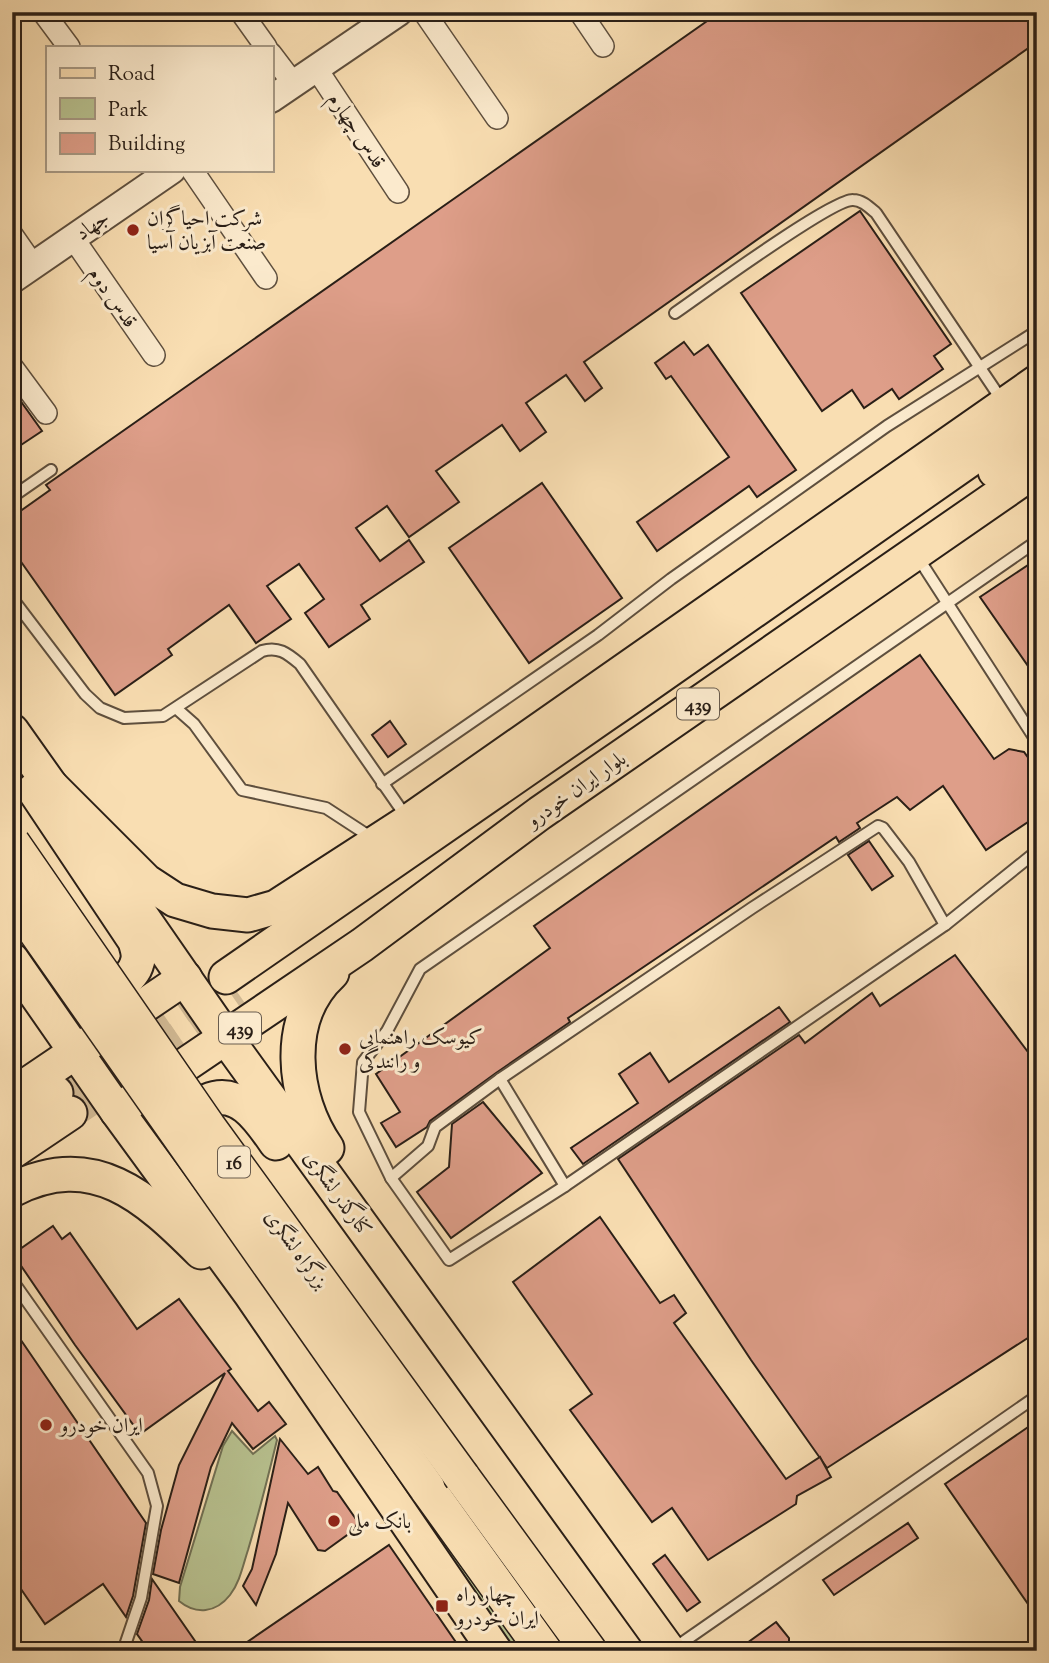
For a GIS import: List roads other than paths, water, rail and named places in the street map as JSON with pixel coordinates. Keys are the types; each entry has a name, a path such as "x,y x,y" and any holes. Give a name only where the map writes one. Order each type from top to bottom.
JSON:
{"highway":[{"name":"بزرگراه لشگری","path":"12,843 208,1126 589,1651"},
{"name":"بزرگراه لشگری","path":"12,897 544,1651"}],"main road":[{"path":"50,785 146,881 175,900 212,911 248,915 276,907 409,821 1037,382"},
{"name":"بلوار ایران خودرو","path":"822,577 1037,410"},
{"name":"بلوار ایران خودرو","path":"233,986 822,577 1037,442"},
{"name":"بلوار ایران خودرو","path":"117,1111 362,945 540,813 1037,469"},
{"name":"کنارگذر لشگری","path":"12,731 226,1038 670,1651"},
{"path":"12,753 135,941 139,954 137,967 107,992 94,998 79,999 69,995 57,984 12,923"},
{"path":"362,945 328,977 311,1002 300,1031 296,1068 306,1110 321,1140 497,1385 574,1520"},
{"path":"12,960 117,1111 250,1293 495,1651"},
{"path":"12,1095 185,978"},
{"path":"250,1293 189,1195 171,1153 173,1136 179,1123 201,1104 213,1099 227,1098 252,1111 467,1406 574,1520"},
{"path":"12,1123 63,1103 12,1152"},
{"path":"12,1190 50,1175 74,1173 103,1179 132,1191 155,1208 204,1254 297,1362"}],"street":[{"path":"43,12 68,46"},
{"path":"240,12 265,46"},
{"path":"273,98 399,12"},
{"path":"424,12 497,118"},
{"path":"580,12 603,46"},
{"path":"273,57 293,83"},
{"name":"قدس چهارم","path":"316,68 398,192"},
{"name":"جهاد","path":"23,273 165,172"},
{"path":"193,172 266,278"},
{"path":"12,235 23,273"},
{"name":"قدس دوم","path":"73,238 154,355"},
{"path":"12,367 46,413"}],"lane":[{"path":"676,313 821,214 850,199 861,201 876,213 1004,404"},
{"path":"382,784 598,635 671,579 887,426 1037,331"},
{"path":"12,497 51,470"},
{"path":"1037,541 419,969 387,1031 363,1062 359,1112 391,1178 449,1260 565,1186 945,925 1037,851"},
{"path":"916,554 1037,742"},
{"path":"12,598 85,694 100,708 124,719 163,716 262,651 272,648 285,652 300,664 409,821"},
{"path":"177,709 194,724 242,790 327,808 378,842"},
{"path":"391,1178 428,1146 435,1127 500,1079 877,825 883,828 909,862 945,925"},
{"path":"500,1079 565,1186"},
{"path":"12,1280 148,1473 155,1491 157,1506 141,1598 123,1651"},
{"path":"670,1651 1037,1396"}],"tunnel":[{"path":"56,1093 226,977"},
{"path":"70,1113 240,996"}],"place":[{"name":"شرکت احیاگران صنعت آبزیان آسیا","path":"133,230"},
{"name":"کیوسک راهنمایی و رانندگی","path":"345,1049"},
{"name":"ایران خودرو","path":"46,1425"},
{"name":"بانک ملی","path":"334,1521"},
{"name":"چهار راه ایران خودرو","path":"442,1606"}]}
